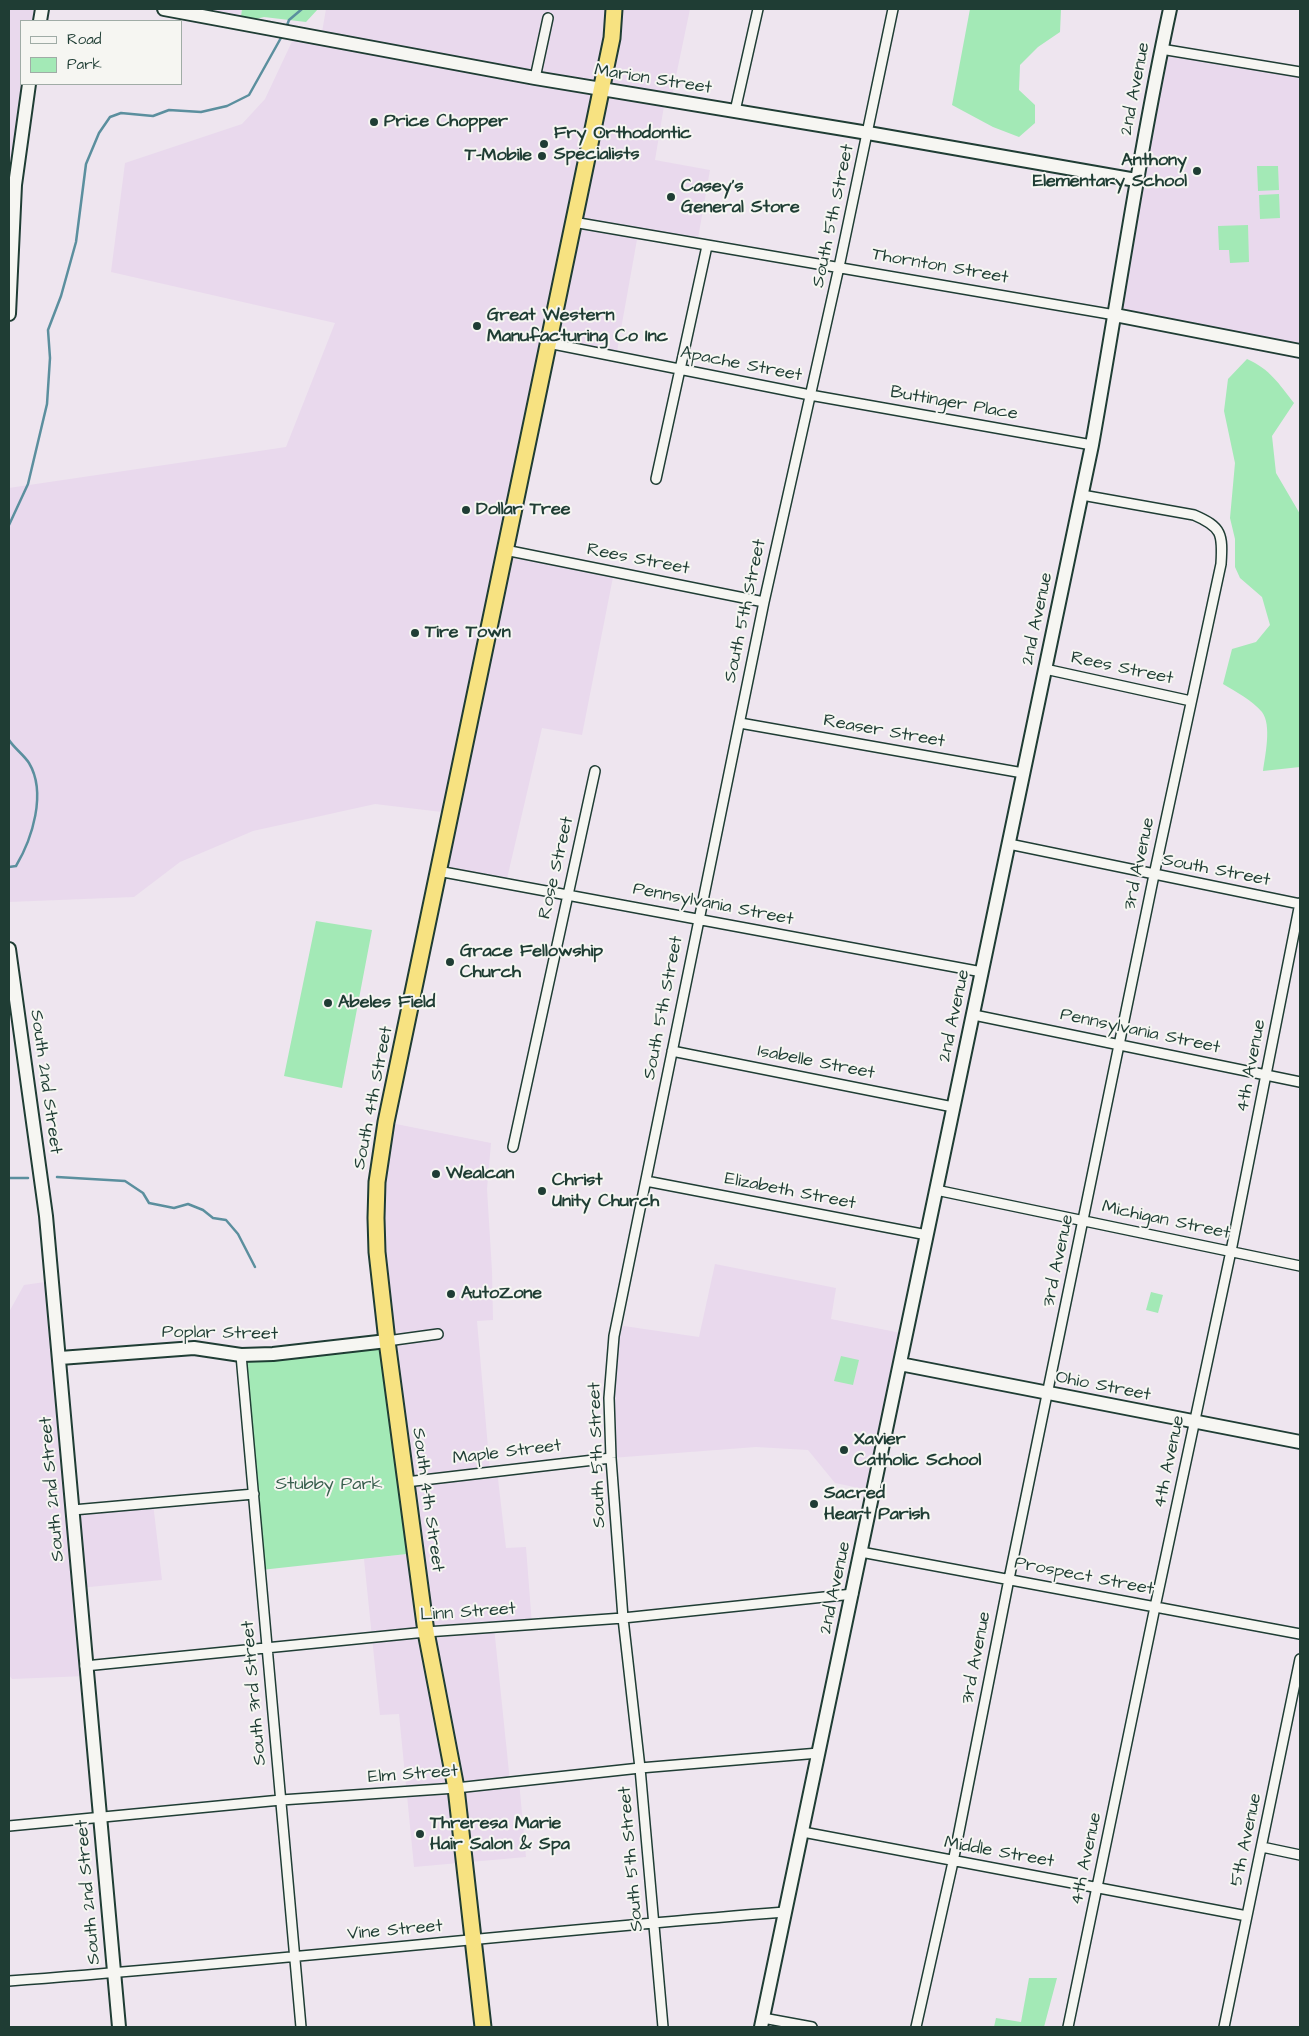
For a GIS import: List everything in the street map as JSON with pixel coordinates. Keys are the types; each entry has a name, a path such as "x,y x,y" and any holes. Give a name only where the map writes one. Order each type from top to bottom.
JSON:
{"highway":[{"name":"South 4th Street","path":"483,2027 456,1788 426,1632 387,1341 377,1252 377,1182 386,1122 612,38 614,9"}],"street":[{"name":"Marion Street","path":"164,9 535,78 1136,180"},
{"path":"735,111 758,9"},
{"name":"South 5th Street","path":"663,2027 640,1768 623,1618 611,1458 609,1398 614,1336 764,602 839,267 893,9"},
{"name":"2nd Avenue","path":"762,2023 1082,495 1116,315 1136,180 1170,9"},
{"path":"535,78 548,18"},
{"path":"1161,49 1300,72"},
{"path":"9,314 15,185 29,85"},
{"name":"Thornton Street","path":"573,222 1116,315 1300,351"},
{"path":"656,479 707,246"},
{"name":"Apache Street","path":"548,343 810,395"},
{"name":"Buttinger Place","path":"810,395 1092,445"},
{"name":"3rd Avenue","path":"916,2027 953,1862 1009,1579 1154,875 1221,564 1220,533 1211,522 1194,515 1082,495"},
{"name":"Rees Street","path":"505,550 764,602"},
{"name":"Rees Street","path":"1045,669 1191,701"},
{"name":"Reaser Street","path":"740,723 1023,773"},
{"name":"Rose Street","path":"513,1147 595,772"},
{"name":"South Street","path":"1009,844 1300,904"},
{"name":"Pennsylvania Street","path":"438,871 982,972"},
{"name":"4th Avenue","path":"1068,2027 1155,1607 1196,1422 1300,904"},
{"name":"South 2nd Street","path":"9,949 46,1216 60,1358 85,1666 120,2027"},
{"name":"Pennsylvania Street","path":"974,1015 1300,1082"},
{"name":"Isabelle Street","path":"672,1051 953,1107"},
{"name":"Elizabeth Street","path":"646,1180 927,1235"},
{"name":"Michigan Street","path":"936,1190 1300,1266"},
{"name":"Poplar Street","path":"60,1358 194,1348 241,1356 438,1334"},
{"name":"South 3rd Street","path":"241,1356 301,2027"},
{"name":"Ohio Street","path":"900,1364 1300,1442"},
{"name":"Maple Street","path":"406,1482 611,1458"},
{"path":"73,1510 254,1494"},
{"name":"Prospect Street","path":"861,1552 1300,1634"},
{"name":"Linn Street","path":"85,1666 426,1632 623,1618 852,1594"},
{"name":"5th Avenue","path":"1224,2027 1300,1660"},
{"name":"Elm Street","path":"9,1826 281,1800 456,1788 640,1768 818,1754"},
{"name":"Middle Street","path":"803,1832 953,1862 1247,1916"},
{"path":"1262,1847 1300,1855"},
{"name":"Vine Street","path":"9,1981 114,1973 654,1922 785,1912"},
{"path":"762,2023 812,2027"}],"shaded area":[{"path":"9,9 42,9 40,20 20,20 20,85 29,85 9,314"},
{"path":"164,9 242,9 240,23"},
{"path":"326,9 690,9 671,100 665,100 655,160 710,170 697,244 638,234 616,357 549,343 505,550 614,572 582,735 542,728 506,883 438,871 450,813 375,804 253,831 180,862 134,897 9,902 9,488 286,447 335,323 111,272 125,163 242,124 265,99 296,33 321,38"},
{"path":"1161,49 1300,72 1300,351 1115,315"},
{"path":"386,1122 491,1143 487,1189 493,1320 477,1321 490,1471 497,1470 506,1548 526,1547 532,1625 494,1627 510,1782 519,1781 526,1857 414,1867 399,1714 380,1715 364,1559 415,1553 379,1260"},
{"path":"715,1264 836,1288 831,1319 906,1334 874,1491 835,1483 808,1450 756,1447 611,1458 609,1398 617,1325 699,1337"},
{"path":"52,1281 73,1510 153,1503 162,1580 79,1588 86,1676 12,1679 9,1675 9,1312 24,1285"}],"green space":[{"path":"242,9 318,9 306,22 264,17 240,23"},
{"path":"970,9 1061,9 1060,32 1038,47 1020,65 1019,90 1035,105 1035,123 1019,137 993,127 952,105"},
{"path":"1257,166 1278,166 1279,190 1258,191"},
{"path":"1279,194 1280,218 1260,219 1259,195"},
{"path":"1248,225 1249,262 1230,263 1229,250 1219,250 1218,226"},
{"path":"1247,359 1268,372 1294,403 1272,436 1276,473 1300,514 1300,767 1263,771 1267,741 1265,718 1254,704 1223,684 1232,649 1256,642 1270,625 1262,597 1240,578 1235,567 1235,539 1230,518 1235,463 1224,411 1228,379"},
{"name":"Abeles Field","path":"316,921 372,930 342,1088 284,1076"},
{"path":"1151,1292 1163,1295 1158,1313 1146,1310"},
{"name":"Stubby Park","path":"387,1341 416,1553 261,1570 241,1355"},
{"path":"841,1356 859,1360 853,1385 834,1381"},
{"path":"1029,1978 1057,1978 1044,2027 994,2027 996,2018 1021,2022"}],"waterway":[{"path":"286,28 289,20 302,9"},
{"path":"9,525 28,484 47,404 50,358 48,330 61,296 76,242 86,164 99,133 110,117 121,113 153,116 169,110 201,112 227,106 249,95 282,36"},
{"path":"9,740 29,763 37,788 37,802 32,829 16,866 9,867"},
{"path":"57,1177 125,1181 143,1193 149,1203 174,1208 188,1204 203,1210 213,1218 226,1220 238,1234 255,1267"},
{"path":"9,1178 28,1178"}],"place":[{"name":"Price Chopper","path":"374,122"},
{"name":"Fry Orthodontic Specialists","path":"544,144"},
{"name":"T-Mobile","path":"542,156"},
{"name":"Anthony Elementary School","path":"1197,171"},
{"name":"Casey's General Store","path":"671,197"},
{"name":"Great Western Manufacturing Co Inc","path":"477,326"},
{"name":"Dollar Tree","path":"466,510"},
{"name":"Tire Town","path":"415,633"},
{"name":"Grace Fellowship Church","path":"450,962"},
{"name":"Abeles Field","path":"328,1003"},
{"name":"Wealcan","path":"436,1174"},
{"name":"Christ Unity Church","path":"542,1191"},
{"name":"AutoZone","path":"451,1294"},
{"name":"Xavier Catholic School","path":"844,1450"},
{"name":"Sacred Heart Parish","path":"814,1504"},
{"name":"Threresa Marie Hair Salon & Spa","path":"420,1834"}]}
